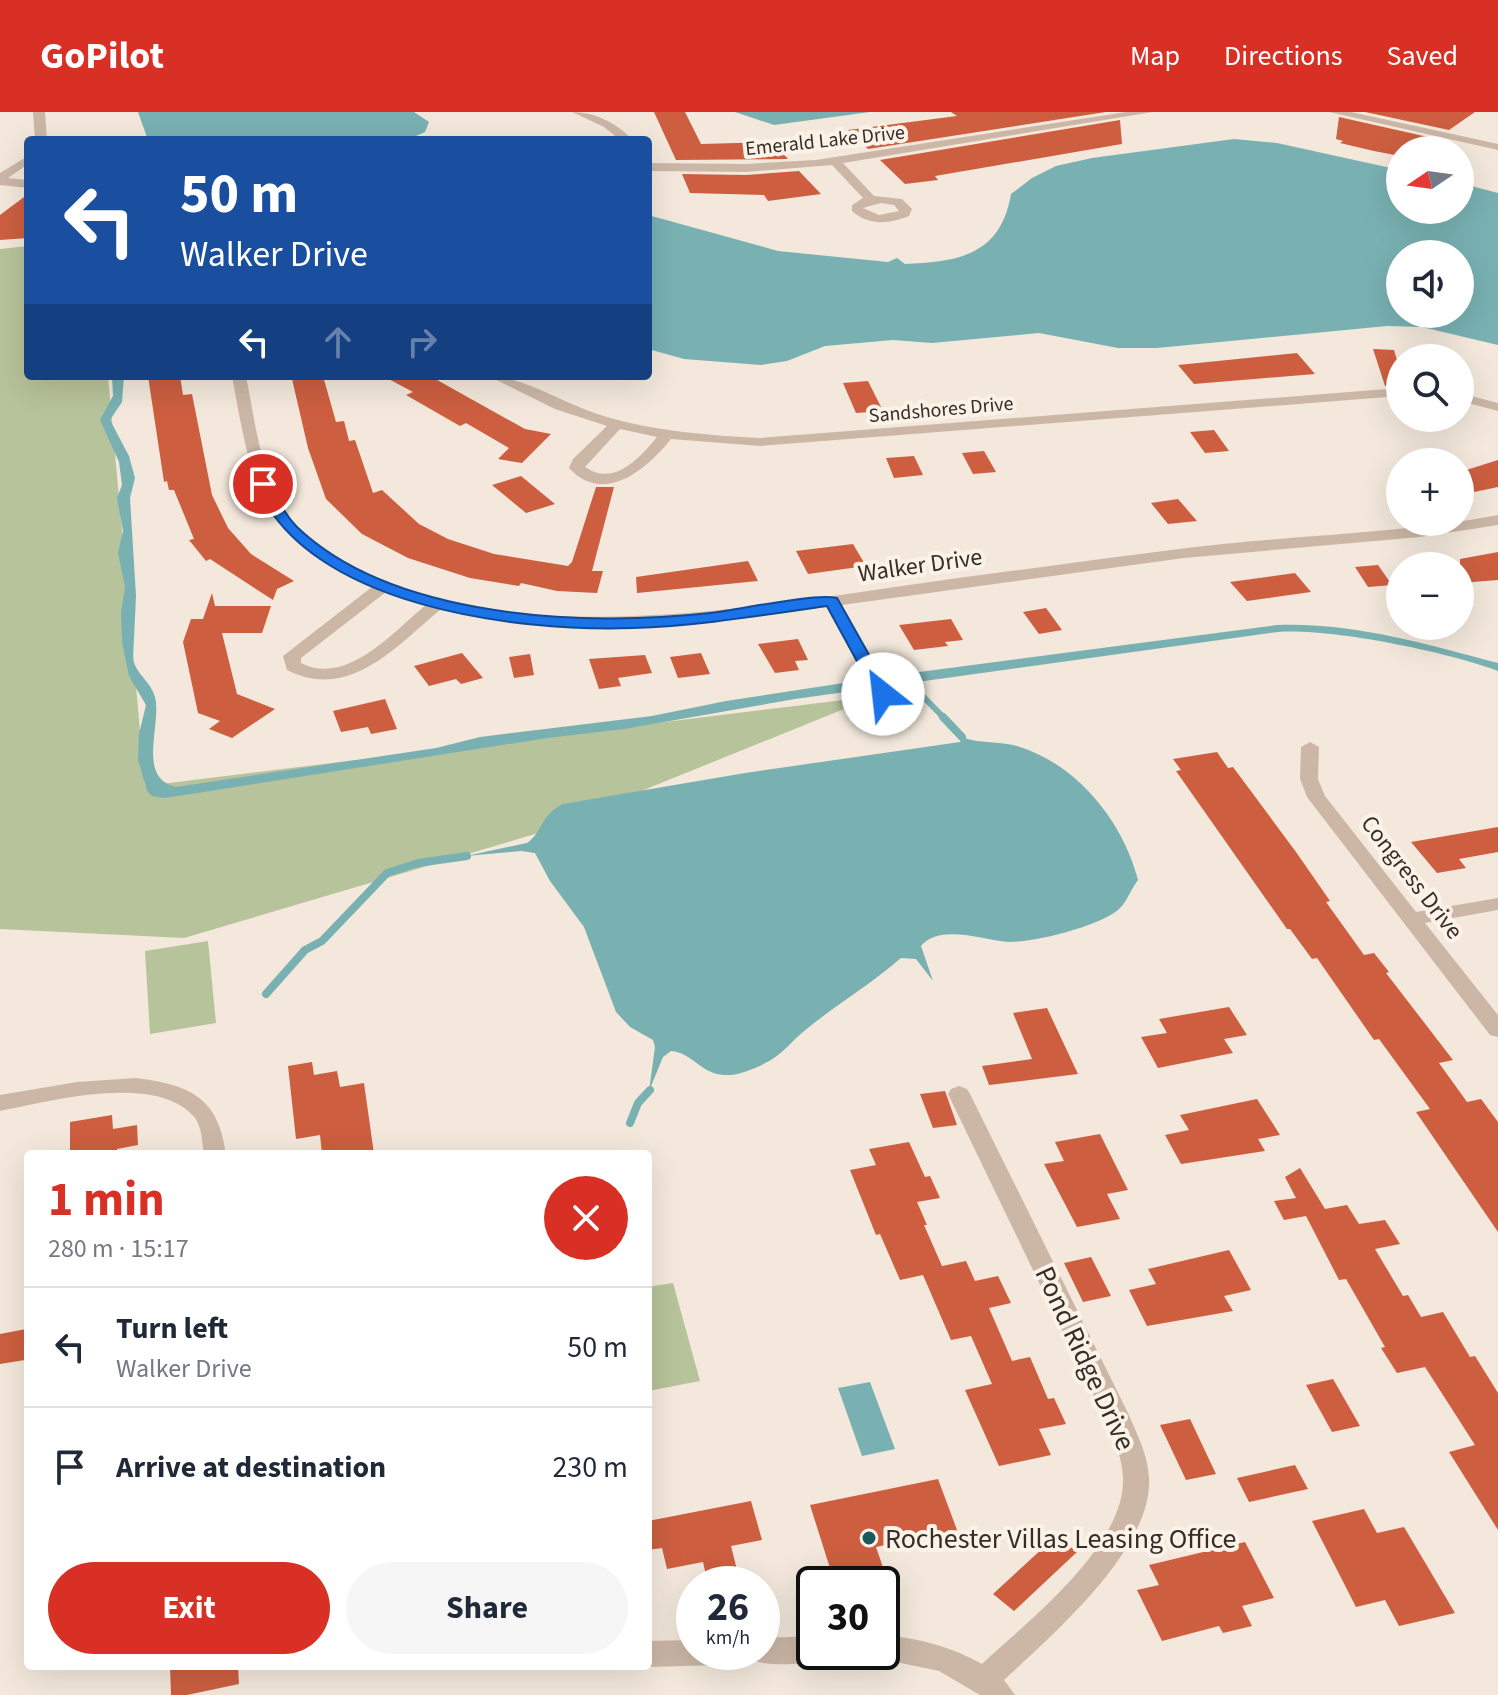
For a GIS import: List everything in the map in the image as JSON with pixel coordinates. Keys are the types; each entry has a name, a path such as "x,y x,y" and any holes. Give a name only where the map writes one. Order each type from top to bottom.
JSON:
{"street":[{"path":"39,112 41,136"},
{"path":"578,112 608,125 622,136"},
{"name":"Emerald Lake Drive","path":"652,167 771,167 835,161 1147,112"},
{"path":"1335,112 1498,147"},
{"path":"835,161 871,200"},
{"path":"0,180 24,162"},
{"path":"0,180 24,183"},
{"name":"Walker Drive","path":"240,380 257,463 272,504 292,530 354,573 383,586 438,603 515,618 591,624 690,620 1231,547 1418,533 1498,520"},
{"name":"Sandshores Drive","path":"503,380 563,409 615,426 719,441 801,441 1386,393"},
{"path":"1474,401 1498,407"},
{"path":"615,426 578,462 577,468 581,473 599,479 627,475 636,470 667,435"},
{"path":"383,586 292,656 293,666 304,675 326,678 351,672 438,603"},
{"path":"831,601 883,694"},
{"name":"Congress Drive","path":"1310,747 1309,779 1316,797 1498,1030"},
{"path":"1412,919 1498,904"},
{"path":"0,1103 96,1087 163,1091 178,1095 204,1113 214,1150"},
{"name":"Pond Ridge Drive","path":"959,1094 1115,1413 1136,1466 1136,1490 1131,1511 1115,1545 992,1687"},
{"path":"900,1651 936,1656 959,1664 992,1687"},
{"path":"652,1654 676,1653"}],"green space":[{"path":"24,246 24,380 108,380 145,786 876,696 535,834 184,938 0,929 0,249"},
{"path":"208,941 216,1023 150,1034 145,951"},
{"path":"673,1283 700,1381 652,1390 652,1286"}],"water":[{"path":"138,112 414,112 429,122 425,132 416,136 147,136"},
{"path":"735,112 870,112 774,125"},
{"path":"1234,139 1277,143 1386,167 1386,224 1474,224 1474,187 1498,193 1498,345 1426,328 1474,328 1474,240 1386,240 1386,326 1157,348 1118,348 1039,333 932,343 893,340 825,346 787,361 761,365 684,359 652,350 652,216 778,251 888,262 897,258 905,264 925,263 960,257 988,242 1006,214 1011,194 1032,178 1056,166 1092,158"},
{"path":"112,380 124,380 122,402 110,420 129,456 135,478 130,498 136,596 133,659 155,697 153,749 157,773 164,782 176,787 436,748 480,737 652,716 726,701 889,676 1277,625 1333,627 1386,635 1386,640 1406,640 1498,663 1498,671 1450,656 1389,643 1328,634 1278,632 795,699 624,729 547,738 165,798 152,796 147,791 138,760 139,734 146,705 129,676 122,642 121,612 125,587 118,553 123,531 117,498 122,485 119,462 100,420 113,396"},
{"path":"962,737 1017,746 1059,766 1078,781 1109,816 1131,858 1138,880 1126,901 1113,914 1101,920 1036,939 1010,942 951,934 930,939 921,946 933,981 916,959 901,958 815,1022 776,1057 736,1074 716,1074 685,1055 671,1051 663,1057 649,1091 655,1047 653,1040 630,1027 616,1012 584,927 550,881 535,853 521,851 466,856 527,843 550,813 563,804 745,773 960,742"},
{"path":"870,1382 895,1449 862,1456 838,1388"}],"building":[{"path":"654,112 685,112 701,144 773,142 788,159 676,160"},
{"path":"951,112 1106,112 868,149 848,130 957,116"},
{"path":"1365,112 1475,112 1449,130"},
{"path":"1339,117 1424,136 1386,136 1386,153 1340,143 1343,141 1336,139"},
{"path":"1120,120 1122,144 935,176 938,180 905,184 880,160"},
{"path":"799,171 821,194 768,201 764,195 690,193 682,174 746,175"},
{"path":"24,197 24,238 0,240 0,215"},
{"path":"1373,349 1386,350 1385,386"},
{"path":"1297,353 1315,374 1194,384 1178,365"},
{"path":"149,380 181,380 183,395 192,394 212,495 228,528 251,554 294,581 277,589 273,600 210,559 206,561 189,540 194,539 174,490 169,490 167,481 164,482"},
{"path":"292,380 324,380 336,422 344,421 349,441 355,440 373,493 382,490 419,524 448,539 494,554 568,566 572,562 596,487 614,487 592,571 603,571 597,593 557,591 521,583 519,586 470,578 408,558 362,534 326,499 308,448"},
{"path":"390,380 437,380 525,429 551,434 522,463 498,459 509,448 466,423 460,426 406,395 413,392"},
{"path":"868,381 883,411 856,413 843,383"},
{"path":"1214,430 1229,451 1205,453 1190,432"},
{"path":"984,451 996,472 973,474 962,453"},
{"path":"914,456 923,475 894,478 886,458"},
{"path":"1498,460 1498,487 1474,492 1474,468"},
{"path":"521,476 555,504 526,513 492,485"},
{"path":"1178,499 1197,521 1168,524 1151,503"},
{"path":"853,544 866,566 808,574 796,551"},
{"path":"1498,552 1498,580 1474,582 1474,556"},
{"path":"748,561 758,581 637,593 636,577"},
{"path":"1378,565 1386,576 1386,586 1368,587 1355,567"},
{"path":"1295,573 1311,592 1247,601 1230,582"},
{"path":"212,593 215,606 271,606 262,633 222,633 237,694 275,709 232,738 209,729 220,721 198,713 183,642 191,619 203,619"},
{"path":"1046,608 1062,630 1039,634 1023,612"},
{"path":"951,619 963,640 945,642 948,646 914,650 899,625"},
{"path":"798,639 808,660 795,661 799,670 775,673 758,644"},
{"path":"462,653 483,678 461,684 456,679 429,686 414,666"},
{"path":"701,653 710,674 678,678 670,657"},
{"path":"530,654 534,675 514,678 509,657"},
{"path":"645,655 652,673 618,678 621,686 599,689 589,659"},
{"path":"385,699 397,729 371,734 368,727 341,732 333,711"},
{"path":"1217,752 1228,768 1233,767 1296,852 1330,901 1326,902 1364,955 1374,953 1453,1060 1439,1063 1467,1102 1481,1099 1498,1122 1498,1232 1416,1112 1430,1109 1379,1039 1374,1040 1317,958 1312,959 1287,929 1176,771 1181,770 1173,759"},
{"path":"1498,827 1498,852 1459,859 1466,868 1437,873 1411,842"},
{"path":"1229,1007 1247,1035 1224,1039 1233,1053 1158,1068 1141,1037 1167,1033 1159,1019"},
{"path":"1047,1008 1078,1074 989,1085 982,1066 1032,1059 1013,1013"},
{"path":"312,1062 314,1075 337,1071 340,1087 364,1083 373,1150 322,1150 320,1135 296,1139 288,1066"},
{"path":"945,1091 957,1125 933,1128 920,1094"},
{"path":"1257,1099 1280,1135 1258,1139 1265,1151 1181,1164 1165,1135 1189,1130 1180,1115"},
{"path":"112,1115 113,1129 137,1125 138,1145 117,1150 70,1150 70,1122"},
{"path":"1100,1134 1128,1190 1107,1194 1120,1219 1077,1227 1044,1164 1064,1161 1055,1142"},
{"path":"909,1142 925,1177 930,1176 940,1198 917,1202 942,1266 966,1261 975,1281 998,1276 1011,1303 989,1308 1012,1361 1030,1357 1048,1399 1054,1398 1066,1424 1039,1429 1051,1455 999,1466 965,1390 992,1384 971,1336 951,1340 923,1275 900,1280 880,1234 876,1235 850,1170 876,1165 869,1149"},
{"path":"1300,1168 1325,1209 1347,1205 1359,1224 1385,1220 1400,1244 1375,1249 1403,1296 1408,1295 1421,1317 1443,1312 1470,1357 1475,1356 1498,1393 1498,1530 1449,1452 1475,1445 1425,1367 1397,1373 1346,1279 1339,1280 1306,1216 1284,1220 1274,1201 1296,1198 1285,1177"},
{"path":"1229,1250 1251,1290 1224,1296 1233,1311 1147,1326 1129,1290 1156,1284 1148,1269"},
{"path":"1091,1257 1111,1296 1083,1302 1064,1263"},
{"path":"24,1329 24,1360 0,1364 0,1334"},
{"path":"1333,1379 1360,1426 1332,1432 1306,1385"},
{"path":"1190,1419 1216,1474 1186,1480 1160,1425"},
{"path":"1295,1465 1308,1489 1249,1502 1237,1478"},
{"name":"Rochester Villas Leasing Office","path":"938,1479 957,1530 876,1547 883,1566 829,1566 810,1505"},
{"path":"751,1501 762,1540 731,1546 736,1566 704,1566 703,1562 667,1569 662,1548 652,1549 652,1520"},
{"path":"1364,1509 1377,1533 1404,1527 1455,1613 1399,1626 1385,1600 1356,1607 1312,1521"},
{"path":"1056,1536 1077,1552 1014,1611 993,1594"},
{"path":"1245,1542 1274,1598 1242,1606 1252,1626 1223,1633 1219,1626 1162,1641 1137,1590 1159,1585 1149,1565"},
{"path":"170,1670 238,1670 239,1684 187,1695 171,1695"}],"waterway":[{"path":"911,684 945,719"},
{"path":"943,717 962,737"},
{"path":"266,994 305,950 322,941 387,873 418,863 467,856"},
{"path":"630,1123 638,1103 650,1090"}],"place":[{"name":"Rochester Villas Leasing Office","path":"869,1538"}],"route":[{"path":"263,484 272,504 292,530 335,563 383,586 469,611 561,622 633,623 709,618 831,601 883,694"}]}
